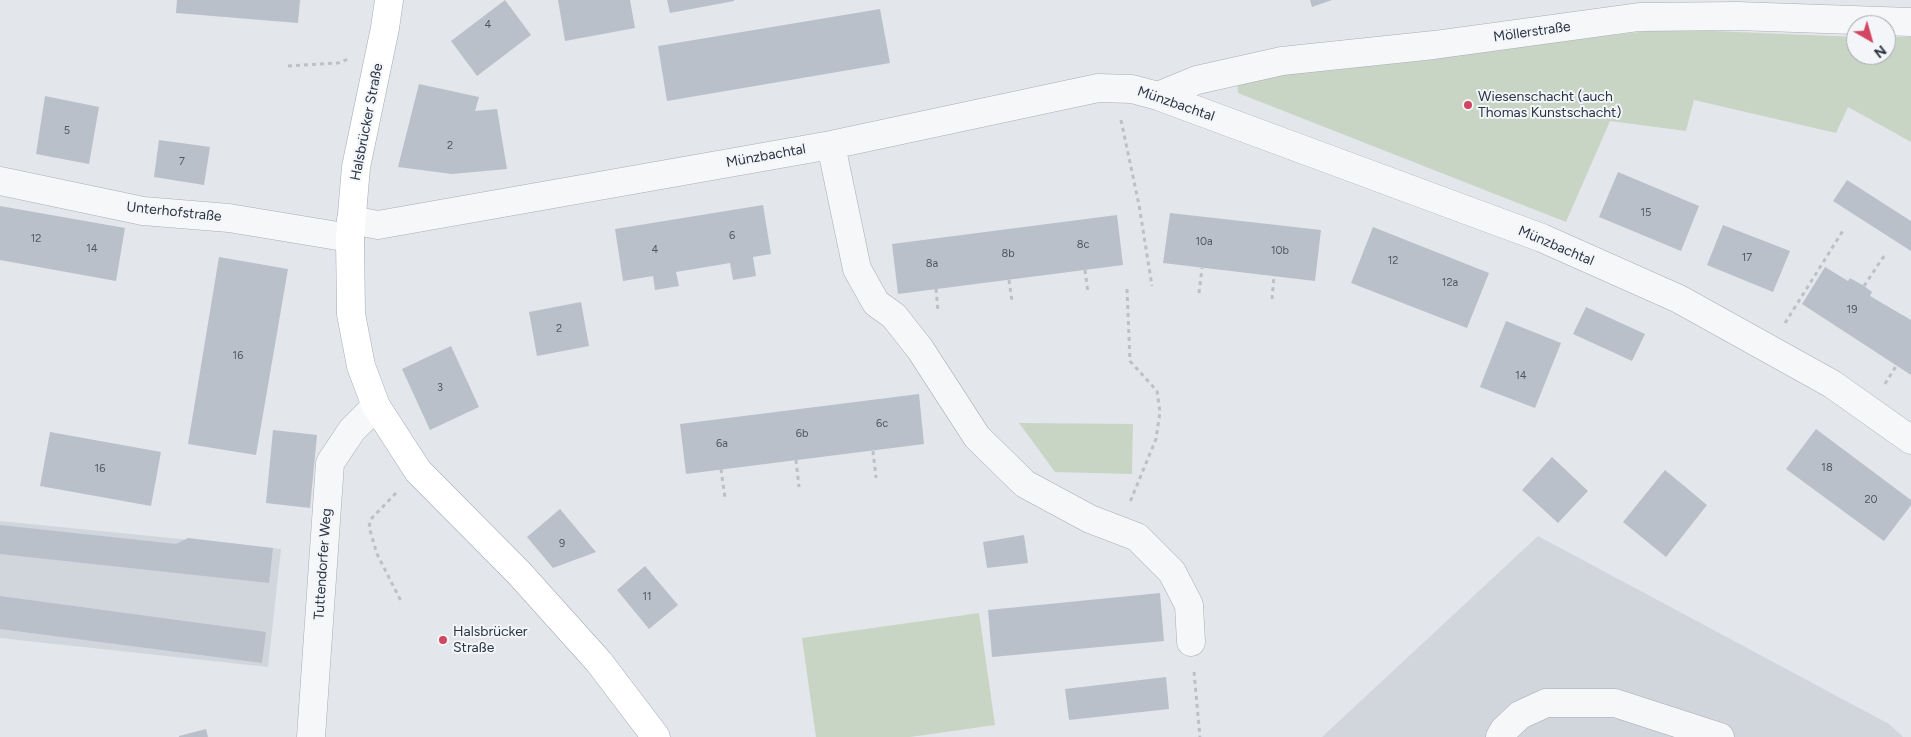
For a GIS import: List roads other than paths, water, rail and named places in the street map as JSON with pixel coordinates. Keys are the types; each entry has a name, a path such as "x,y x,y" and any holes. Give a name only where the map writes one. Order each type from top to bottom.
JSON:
{"main road":[{"name":"Halsbrücker Straße","path":"389,0 356,167 351,229 351,314 361,366 376,406 418,471 519,573 598,662 656,737"}],"street":[{"name":"Möllerstraße","path":"1158,96 1197,80 1282,61 1434,45 1639,17 1737,16 1911,22"},
{"name":"Münzbachtal","path":"351,229 832,145 1098,88 1132,89 1158,96 1542,238 1679,299 1832,384 1911,440"},
{"path":"832,145 857,268 876,302 894,316 977,437 1025,484 1090,518 1137,537 1172,572 1189,605 1191,642"},
{"name":"Unterhofstraße","path":"0,181 142,211 351,229"},
{"name":"Tuttendorfer Weg","path":"311,737 330,464 352,430 376,406"},
{"path":"1500,737 1504,730 1520,714 1546,702 1616,702 1720,737"}],"place":[{"name":"Wiesenschacht (auch Thomas Kunstschacht)","path":"1468,105"},
{"name":"Halsbrücker Straße","path":"443,640"}]}
